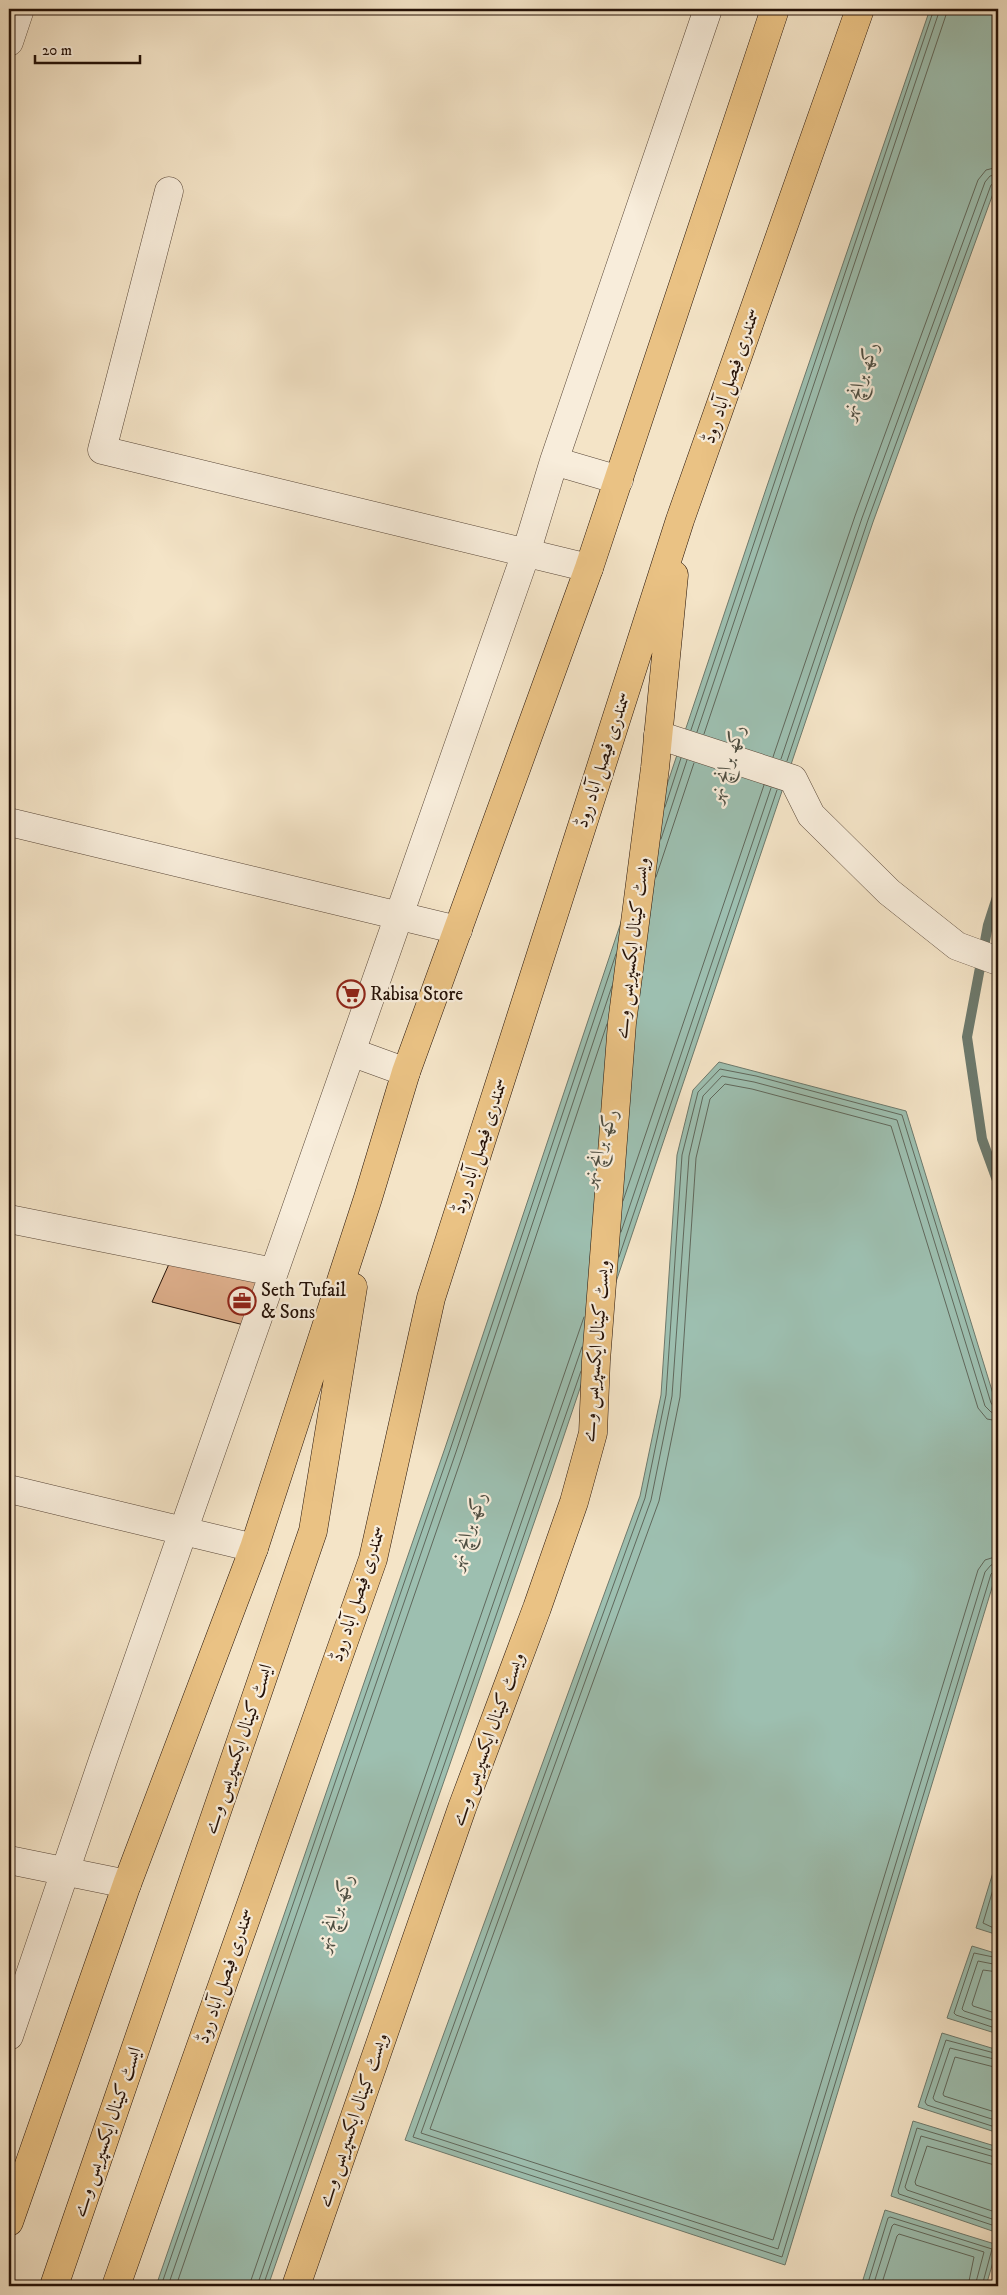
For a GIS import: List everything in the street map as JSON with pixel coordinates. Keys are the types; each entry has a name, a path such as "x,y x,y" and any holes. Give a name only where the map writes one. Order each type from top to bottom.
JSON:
{"main road":[{"path":"9,2222 127,1884 254,1548 368,1198 406,1072 589,568 775,9"},
{"name":"سمندری فیصل آباد روڈ","path":"116,2286 373,1559 431,1298 680,520 860,9"},
{"name":"ویسٹ کینال ایکسپریس وے","path":"296,2286 462,1808 537,1608 574,1502 593,1433 597,1351 622,1023 655,768 668,738 680,520"},
{"name":"ایسٹ کینال ایکسپریس وے","path":"54,2286 313,1531 368,1198"}],"street":[{"path":"9,42 20,9"},
{"path":"9,2036 183,1531 526,553 554,461 708,9"},
{"path":"169,191 102,450 589,568"},
{"path":"554,461 619,480"},
{"path":"668,738 794,779 811,815 889,892 957,946 998,961"},
{"path":"9,822 458,930"},
{"path":"351,1052 406,1072"},
{"path":"9,1219 274,1272"},
{"path":"9,1489 254,1548"},
{"path":"9,1860 127,1884"}],"water":[{"name":"رکھ برانچ نہر","path":"930,9 998,9 998,180 873,522 550,1477 268,2286 156,2286 445,1448 766,489"},
{"path":"719,1062 906,1111 998,1410 998,1568 785,2265 405,2140 640,1496 661,1395 677,1155 693,1090"},
{"path":"998,1856 998,1935 976,1928"},
{"path":"972,1946 998,1954 998,2034 947,2018"},
{"path":"942,2033 998,2050 998,2133 918,2107"},
{"path":"913,2121 998,2147 998,2233 891,2196"},
{"path":"885,2210 998,2245 986,2286 861,2286"}],"building":[{"path":"173,1255 269,1277 252,1327 152,1302"}],"waterway":[{"path":"998,894 988,925 967,1037 982,1139 998,1183"}],"place":[{"name":"Rabisa Store","path":"351,994"},
{"name":"Seth Tufail & Sons","path":"242,1301"}]}
